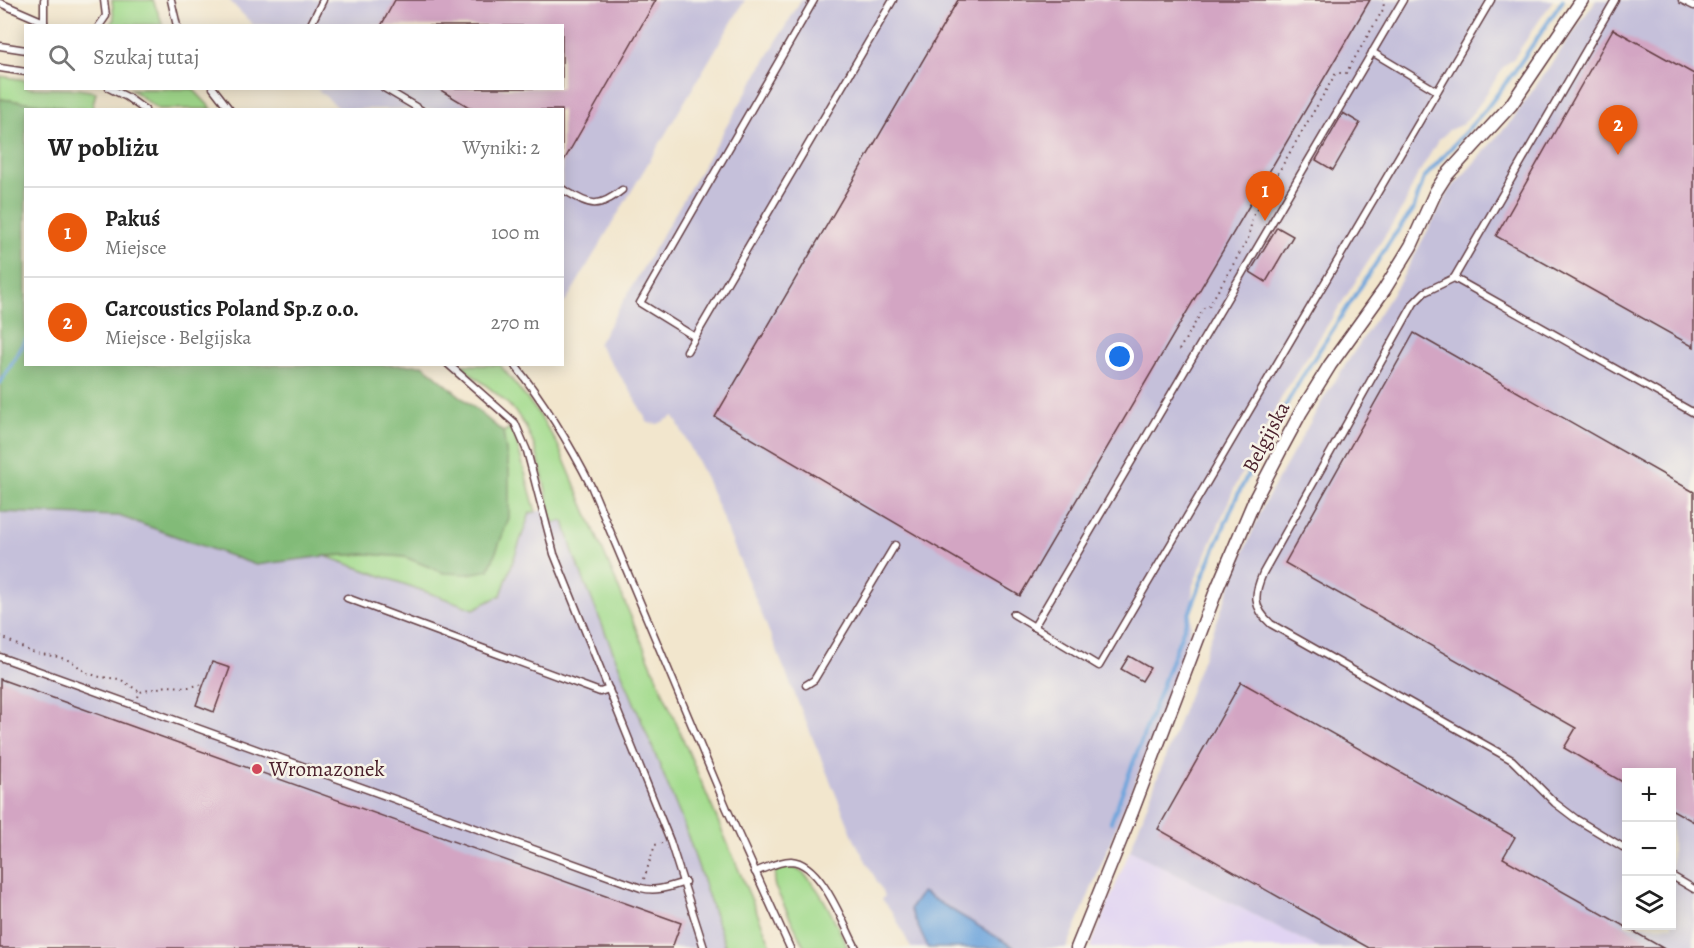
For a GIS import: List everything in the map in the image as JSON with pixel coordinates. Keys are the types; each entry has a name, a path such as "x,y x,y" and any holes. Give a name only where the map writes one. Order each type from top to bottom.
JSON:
{"street":[{"name":"Belgijska","path":"1081,947 1216,591 1255,500 1285,441 1330,365 1384,290 1411,246 1441,184 1511,105 1582,0"}],"lane":[{"path":"0,3 44,24 44,0"},
{"path":"100,24 106,16 104,0"},
{"path":"171,0 177,24"},
{"path":"311,24 323,0"},
{"path":"695,337 640,303 814,0"},
{"path":"687,351 893,0"},
{"path":"1034,627 1403,0"},
{"path":"1013,614 1099,666 1491,0"},
{"path":"1615,0 1454,278 1425,292 1414,303 1263,573 1257,588 1256,600 1259,610 1271,624 1512,760 1555,803 1576,819 1622,847"},
{"path":"1682,0 1694,6"},
{"path":"0,46 24,50"},
{"path":"1372,52 1437,91"},
{"path":"0,68 24,72"},
{"path":"112,90 128,97 142,108"},
{"path":"215,90 228,108"},
{"path":"387,90 418,108"},
{"path":"564,190 582,200 598,204 609,201 621,190"},
{"path":"1454,278 1694,413"},
{"path":"450,366 515,423 527,451 554,554 670,841 685,882 704,948"},
{"path":"515,366 552,417 592,488 755,873 790,948"},
{"path":"807,685 814,680 895,545"},
{"path":"347,598 600,692 609,689"},
{"path":"0,657 640,888 660,889 685,882"},
{"path":"755,873 792,861 814,872 822,882 856,948"},
{"path":"1676,879 1694,889"}],"path":[{"path":"1179,350 1204,308 1209,306 1248,239 1253,216 1336,73 1346,73 1384,8 1383,0"},
{"path":"0,636 30,652 71,661 87,673 120,679 140,692 167,686 189,687 204,684"},
{"path":"135,706 140,692"},
{"path":"640,888 655,845 670,841"}],"shaded area":[{"path":"229,0 745,0 565,303 564,108 339,108 318,90 564,90 564,24 252,24"},
{"path":"801,0 1553,0 1514,58 1504,66 1479,105 1463,124 1449,130 1438,141 1416,178 1404,206 1284,393 1236,484 1193,585 1190,636 1144,760 1067,948 911,948 893,913 882,899 885,896 855,841 705,476 674,416 658,424 648,423 630,390 598,344"},
{"path":"1596,0 1694,0 1694,948 1318,948 1130,850 1263,506 1325,396 1401,280 1449,191 1512,120"},
{"path":"576,503 748,948 0,948 0,512 119,516 256,565 325,556 474,609 501,595 530,513"},
{"path":"1130,850 1318,948 1090,948"}],"green space":[{"path":"112,0 153,0 163,24 110,24 114,19"},
{"path":"0,76 24,80 24,90 96,92 92,108 57,107 0,99"},
{"path":"132,90 194,90 211,108 157,108"},
{"path":"0,99 65,108 24,108 24,366 424,366 503,432 509,471 509,518 489,570 468,574 444,573 405,557 368,554 325,556 256,565 119,516 0,512"},
{"path":"461,366 501,366 536,410 557,443 772,948 726,948 684,825 574,556 564,521 553,523 538,457 528,432 516,413"},
{"path":"510,428 515,437 536,512 530,513 501,595 474,609 325,556 368,554 405,557 444,573 509,471 503,432"},
{"path":"784,866 795,868 814,885 848,948 805,948 775,887 776,870"}],"water":[{"path":"922,892 1015,948 928,948 910,909"}],"building":[{"path":"395,0 656,0 564,161 564,108 471,108 440,90 564,90 564,24 382,24"},
{"path":"958,0 1370,0 1020,596 715,417"},
{"path":"1613,29 1694,74 1694,347 1496,236"},
{"path":"1343,113 1360,123 1333,170 1316,160"},
{"path":"1277,227 1293,236 1266,282 1250,272"},
{"path":"1414,333 1694,492 1694,822 1676,812 1676,768 1622,768 1622,782 1564,748 1576,728 1285,563"},
{"path":"1129,656 1150,668 1142,681 1121,669"},
{"path":"212,662 230,668 214,712 196,705"},
{"path":"0,679 681,923 672,948 0,948"},
{"path":"1241,682 1515,837 1503,858 1622,925 1622,930 1631,930 1663,948 1369,948 1158,829"}],"waterway":[{"path":"1111,822 1206,569 1237,496 1275,424 1302,377 1413,210 1424,178 1486,109 1563,0"},
{"path":"0,383 24,343"}],"place":[{"name":"Carcoustics Poland Sp.z o.o.","path":"1618,155"},
{"name":"Pakuś","path":"1265,221"},
{"name":"Wromazonek","path":"257,769"}]}
